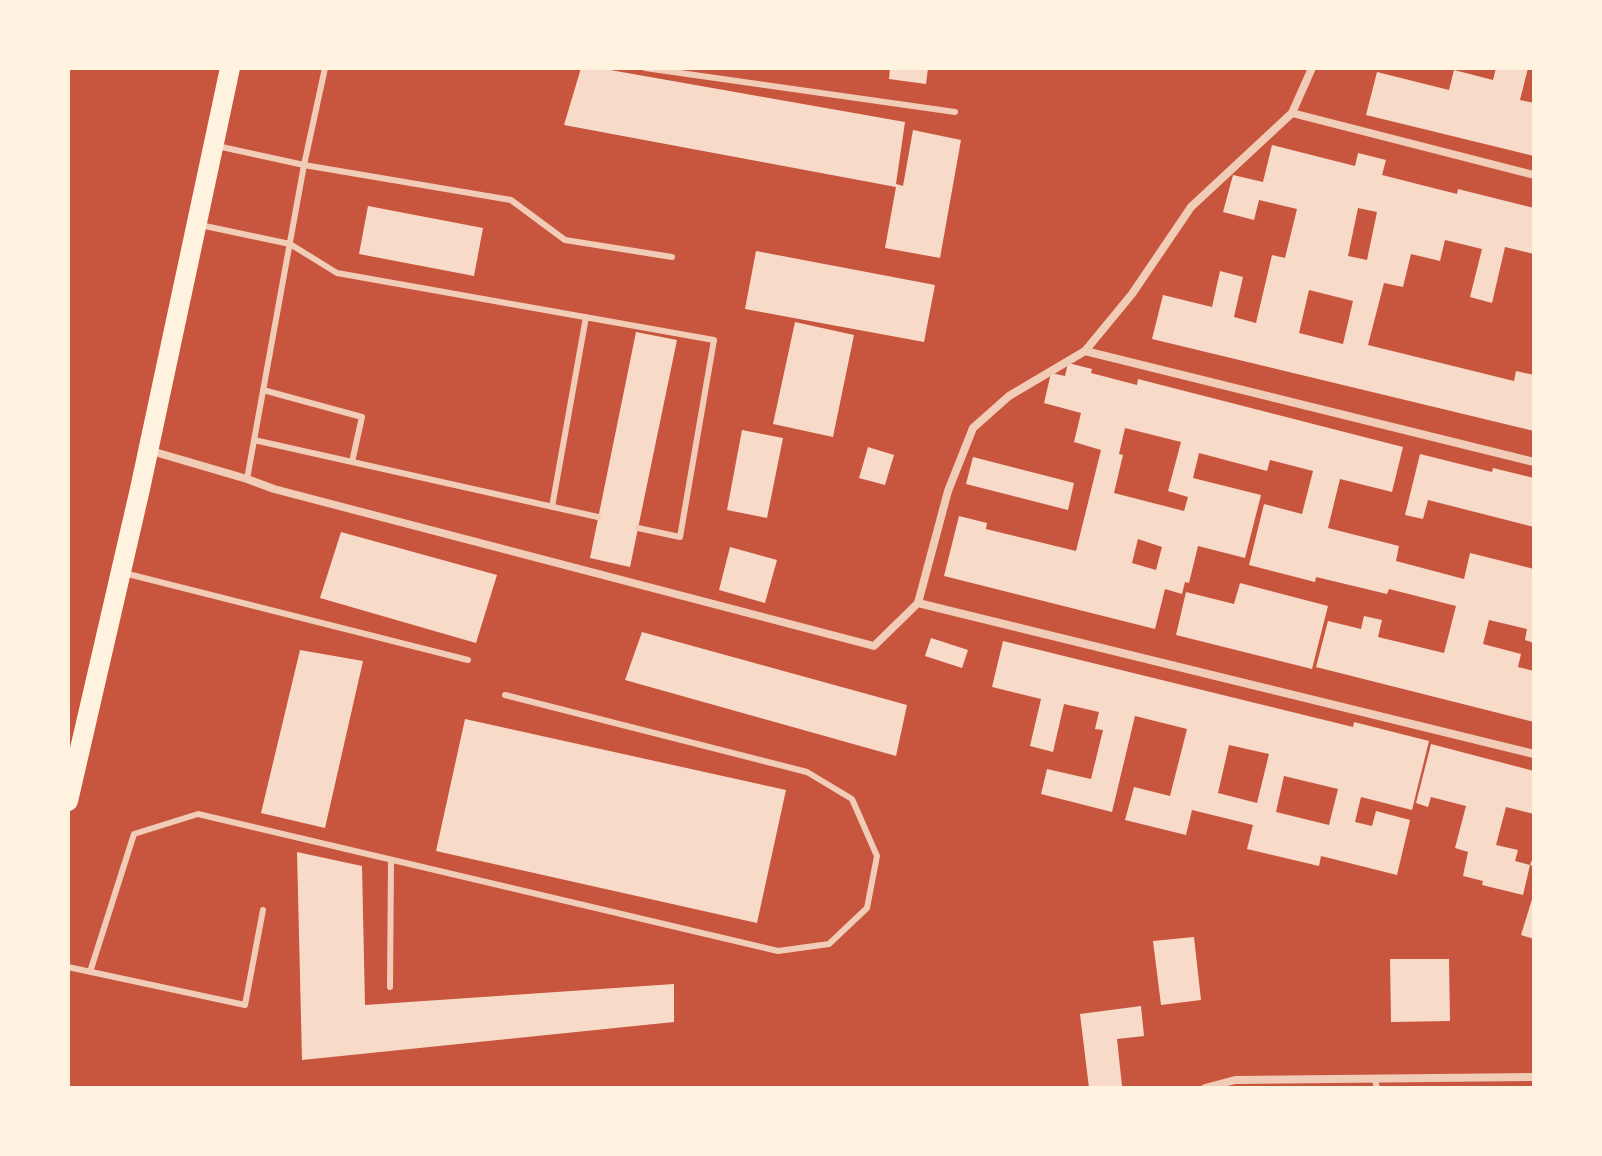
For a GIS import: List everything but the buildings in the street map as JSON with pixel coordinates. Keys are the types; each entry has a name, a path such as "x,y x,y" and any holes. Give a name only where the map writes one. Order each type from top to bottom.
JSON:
{"main road":[{"path":"68,801 230,68"}],"street":[{"path":"147,450 274,489 874,646 918,603 948,491 973,428 1009,396 1085,351 1132,294 1191,207 1292,113 1312,68"},
{"path":"1292,113 1534,175"},
{"path":"1085,351 1534,462"},
{"path":"918,603 1534,754"},
{"path":"1205,1088 1235,1080 1376,1084 1534,1077"}],"lane":[{"path":"247,479 304,165 325,68"},
{"path":"645,68 955,112"},
{"path":"215,146 304,165 511,200 565,240 672,257"},
{"path":"197,224 290,244 337,273 714,340 680,537 638,528"},
{"path":"552,507 586,317"},
{"path":"263,390 362,417 352,462"},
{"path":"254,440 598,517"},
{"path":"120,572 468,660"},
{"path":"90,972 134,834 198,814 778,951 829,944 867,908 877,856 852,799 807,772 505,695"},
{"path":"390,987 391,860"},
{"path":"68,967 245,1005 263,910"}]}
